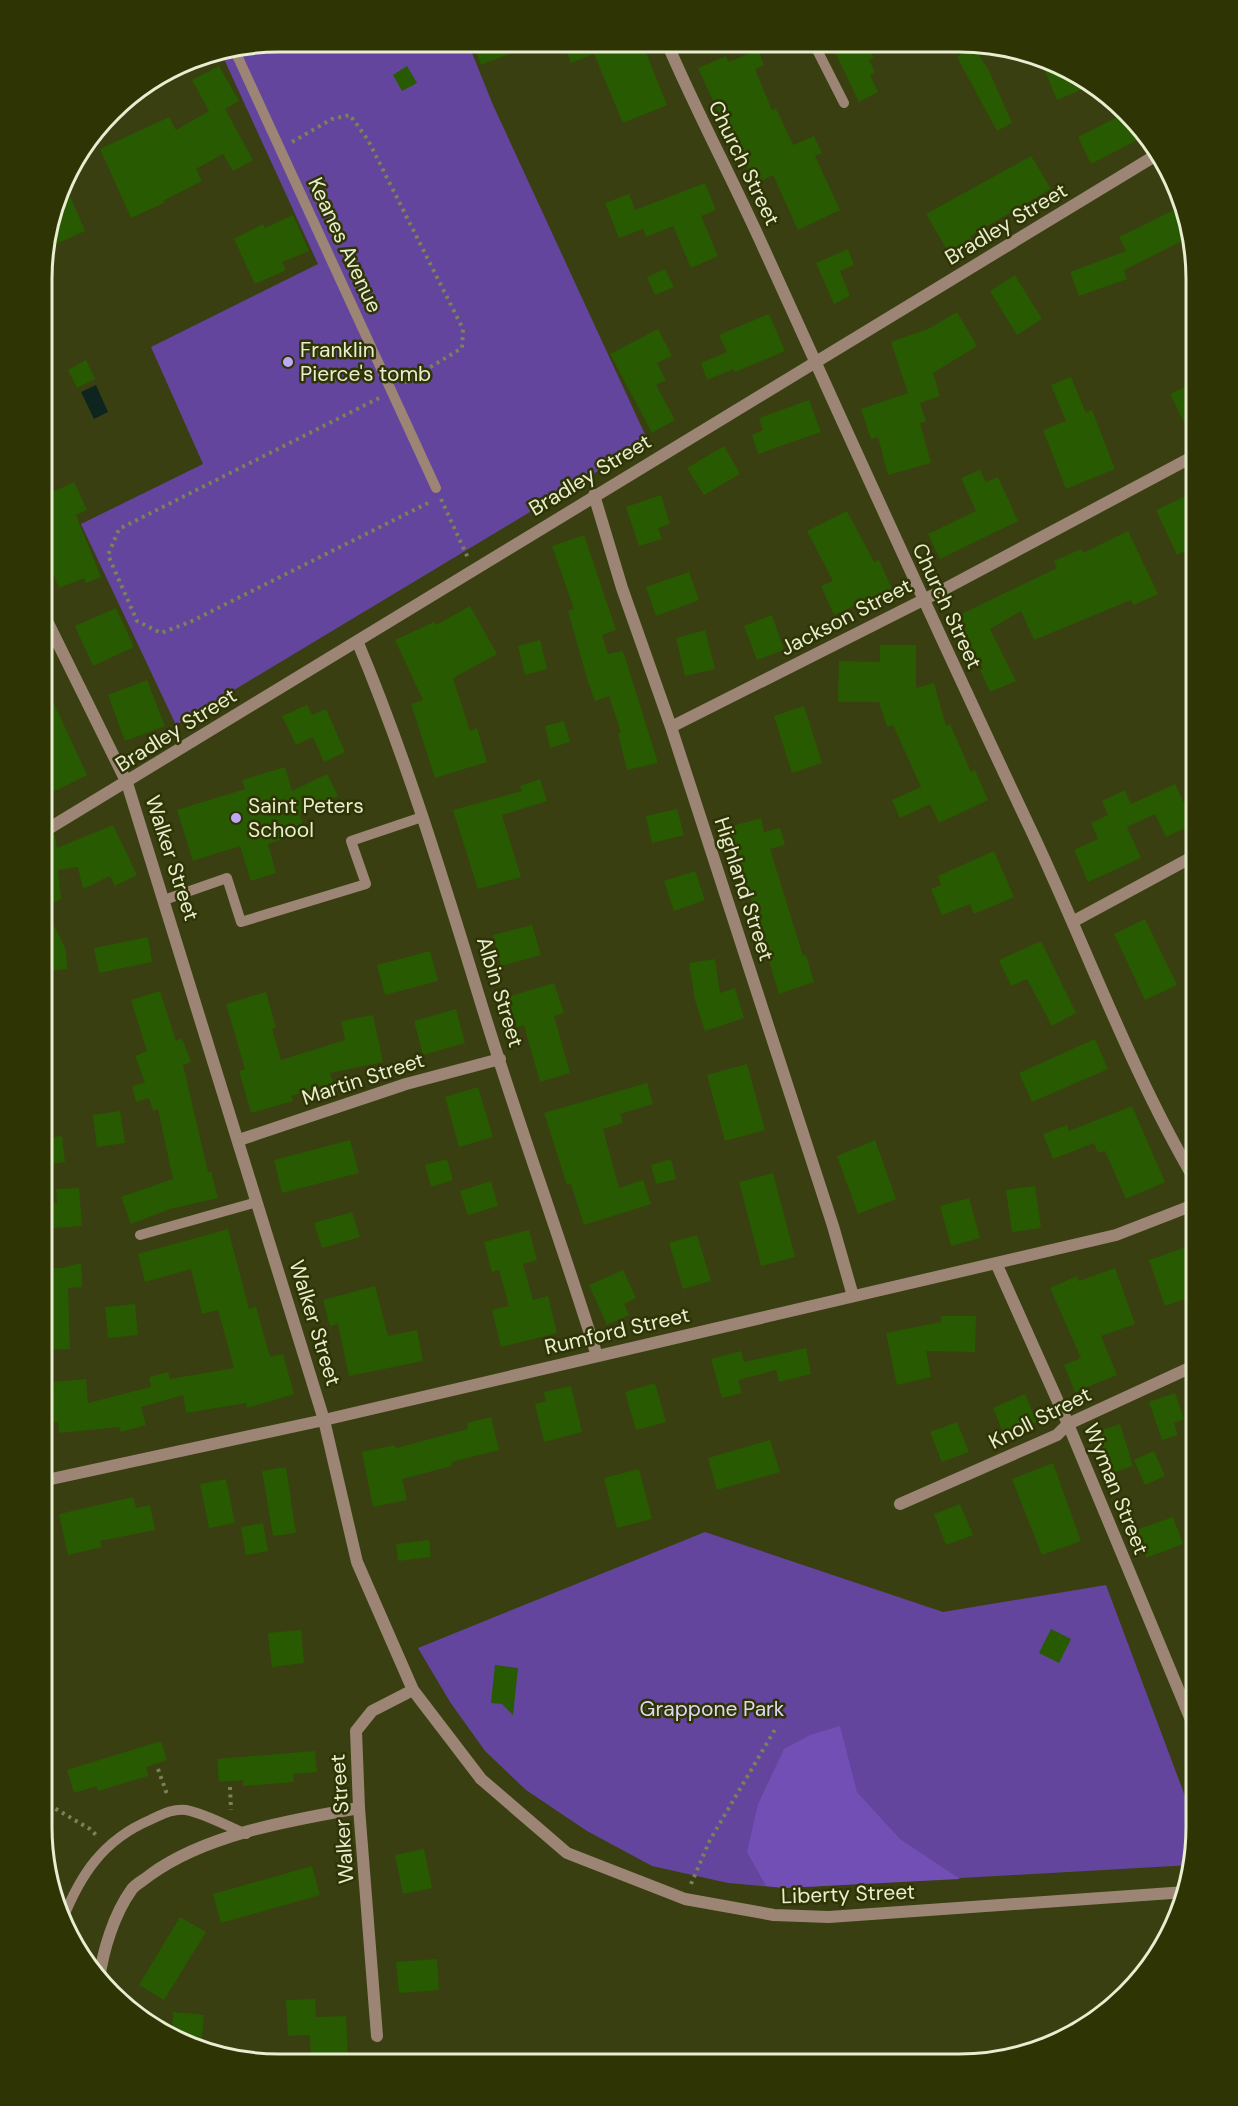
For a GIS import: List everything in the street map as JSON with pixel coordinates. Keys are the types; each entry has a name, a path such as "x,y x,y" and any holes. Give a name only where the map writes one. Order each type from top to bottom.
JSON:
{"street":[{"name":"Church Street","path":"671,52 816,363 922,600 1074,921 1128,1048 1186,1162"},
{"name":"Bradley Street","path":"52,827 127,783 211,729 358,643 594,495 816,363 1150,159"},
{"name":"Jackson Street","path":"671,727 922,600 1186,460"},
{"name":"Highland Street","path":"594,495 622,588 671,727 833,1226 853,1296"},
{"name":"Walker Street","path":"52,631 127,783 324,1420 357,1562 413,1690 372,1711 356,1731 358,1808 377,2036"},
{"name":"Albin Street","path":"358,643 383,704 422,817 597,1356"},
{"path":"1074,921 1186,860"},
{"name":"Martin Street","path":"239,1140 406,1084 500,1059"},
{"name":"Rumford Street","path":"52,1479 324,1420 1116,1235 1186,1208"},
{"name":"Wyman Street","path":"996,1263 1068,1424 1186,1708"},
{"name":"Knoll Street","path":"900,1504 1057,1435 1068,1424 1186,1370"},
{"name":"Liberty Street","path":"413,1690 481,1779 567,1853 685,1899 774,1916 829,1917 1176,1893"},
{"path":"101,1967 115,1923 133,1888 165,1864 279,1823 358,1808"}],"lane":[{"path":"818,52 844,103"},
{"name":"Keanes Avenue","path":"238,56 436,488"},
{"path":"164,900 227,878 240,922 366,884 351,842 422,817"},
{"path":"140,1234 257,1202"},
{"path":"68,1908 86,1869 107,1845 141,1824 173,1810 185,1810 246,1834"}],"path":[{"path":"280,149 332,119 350,115 368,140 464,329 462,348 391,392 119,529 108,555 122,591 137,621 161,633 190,622 394,522 431,501 436,488"},
{"path":"436,488 473,569"},
{"path":"685,1899 710,1840 777,1726"},
{"path":"158,1769 173,1810"},
{"path":"228,1826 232,1806 230,1787"},
{"path":"52,1807 90,1829 107,1845"}],"green space":[{"path":"279,52 472,52 493,105 648,441 176,725 81,524 203,464 151,347 318,264 224,59"},
{"name":"Grappone Park","path":"705,1532 943,1612 1106,1585 1186,1799 1182,1866 785,1888 728,1883 652,1866 587,1831 526,1790 485,1751 450,1702 418,1648"}],"shaded area":[{"path":"840,1726 857,1792 900,1839 960,1879 785,1888 766,1886 747,1852 758,1804 784,1749 810,1735"}],"water":[{"path":"96,385 108,412 94,419 81,392"}],"building":[{"path":"476,52 514,52 481,65"},
{"path":"567,52 646,52 667,105 623,123 594,54 571,63"},
{"path":"759,52 764,65 755,69 772,110 776,108 793,145 814,136 822,153 815,156 840,210 798,230 773,175 755,184 724,116 721,118 698,68 726,56 729,62"},
{"path":"835,52 871,52 874,58 869,60 875,72 870,75 878,92 859,102"},
{"path":"964,52 978,53 988,69 1012,123 997,131 957,57"},
{"path":"219,66 239,101 225,109 253,160 233,171 223,154 196,169 202,181 163,201 164,203 131,218 100,149 169,117 176,130 209,111 192,80"},
{"path":"407,66 417,83 402,91 393,75"},
{"path":"1044,69 1082,89 1057,100"},
{"path":"1117,117 1138,140 1091,164 1078,137"},
{"path":"1031,156 1051,189 970,236 972,240 949,253 926,214"},
{"path":"705,183 716,210 701,216 718,256 691,268 673,226 646,237 643,229 619,238 605,203 629,194 635,210"},
{"path":"69,194 85,231 56,244 60,220"},
{"path":"1174,210 1182,241 1124,270 1127,279 1079,296 1070,272 1126,251 1119,237"},
{"path":"293,215 309,251 282,262 286,270 255,284 234,239 263,224 265,228"},
{"path":"848,249 854,265 840,271 850,296 834,304 816,263"},
{"path":"665,269 674,287 655,295 647,277"},
{"path":"1015,275 1042,319 1017,335 990,291"},
{"path":"957,312 977,346 933,373 940,396 920,403 926,421 920,423 931,463 888,475 878,437 871,439 861,409 908,393 891,342 928,329"},
{"path":"769,314 785,351 735,372 734,369 707,380 701,363 727,352 719,335"},
{"path":"658,329 672,356 657,363 666,380 656,385 675,420 652,433 610,354"},
{"path":"86,360 95,379 77,388 68,370"},
{"path":"1071,377 1086,413 1092,410 1115,469 1066,489 1043,430 1066,421 1051,385"},
{"path":"1186,387 1186,421 1184,422 1170,394"},
{"path":"809,400 821,432 758,454 752,435 763,430 759,418"},
{"path":"724,446 740,474 704,495 687,468"},
{"path":"980,470 986,482 998,477 1018,521 940,559 928,534 976,511 961,478"},
{"path":"74,482 87,510 76,515 101,577 86,583 84,578 59,588 52,571 52,492"},
{"path":"661,495 670,524 658,528 662,539 639,546 626,507"},
{"path":"1186,496 1186,551 1177,555 1156,510"},
{"path":"847,511 874,562 879,560 892,589 834,615 821,586 833,581 807,531"},
{"path":"1128,531 1158,594 1134,605 1131,600 1034,640 1021,611 990,629 1016,681 990,692 980,670 983,669 955,617 1057,568 1054,561 1081,549 1083,553"},
{"path":"584,535 616,630 602,635 608,654 622,651 625,657 658,763 627,770 618,733 621,732 609,696 595,701 588,682 568,611 574,609 552,546"},
{"path":"689,572 699,600 656,616 646,587"},
{"path":"470,606 497,654 453,678 470,731 477,728 487,762 435,778 411,704 423,700 395,640 434,622 436,625"},
{"path":"116,608 134,647 93,666 75,626"},
{"path":"772,615 784,650 757,660 744,626"},
{"path":"705,630 715,669 685,676 676,638"},
{"path":"540,640 547,669 525,675 518,646"},
{"path":"880,645 916,645 916,688 934,683 946,726 950,724 971,772 975,770 988,800 939,823 930,804 900,818 892,800 921,787 893,725 887,727 879,702 838,702 839,661 880,662"},
{"path":"147,680 165,726 125,741 108,695"},
{"path":"52,699 87,775 52,792"},
{"path":"307,705 312,715 326,709 345,752 324,762 313,737 296,745 282,716"},
{"path":"804,706 822,763 792,773 774,716"},
{"path":"564,721 570,742 550,748 545,726"},
{"path":"285,767 292,791 327,774 338,796 300,814 305,832 268,844 276,873 251,881 240,846 193,861 177,810 245,789 242,780"},
{"path":"540,779 547,801 502,815 521,877 478,889 453,810 522,791 520,786"},
{"path":"1175,784 1186,807 1186,828 1166,837 1155,814 1127,827 1141,858 1088,882 1074,850 1098,839 1091,823 1108,815 1102,801 1125,790 1131,804"},
{"path":"677,809 684,835 652,843 646,816"},
{"path":"761,818 764,832 780,828 785,845 770,849 803,956 806,955 814,982 779,994 729,827"},
{"path":"113,825 137,875 115,886 110,876 83,889 78,867 58,870 61,899 52,904 52,836 55,834 57,848"},
{"path":"994,851 1014,897 974,914 970,904 942,915 931,889 941,885 938,876"},
{"path":"695,871 705,900 674,911 664,881"},
{"path":"1145,919 1177,985 1145,1000 1114,934"},
{"path":"52,921 66,950 67,969 52,970"},
{"path":"532,925 541,955 501,966 493,935"},
{"path":"148,937 152,962 99,973 94,948"},
{"path":"1041,941 1076,1013 1052,1026 1027,979 1011,986 999,960"},
{"path":"430,951 438,981 385,995 377,965"},
{"path":"715,959 720,993 735,988 744,1018 705,1031 695,1000 689,963"},
{"path":"554,983 564,1013 554,1016 570,1073 540,1082 524,1025 517,1028 507,997"},
{"path":"160,991 176,1041 182,1038 191,1062 183,1065 208,1172 211,1171 218,1198 170,1209 131,1224 121,1197 173,1179 158,1109 153,1111 149,1098 136,1102 132,1086 145,1083 135,1056 147,1051 131,1000"},
{"path":"266,992 276,1028 272,1029 281,1060 345,1040 341,1021 373,1015 383,1062 330,1073 333,1083 291,1096 293,1101 251,1113 239,1071 245,1069 226,1004"},
{"path":"456,1009 465,1043 423,1055 414,1021"},
{"path":"1095,1039 1108,1069 1032,1102 1019,1073"},
{"path":"747,1064 765,1130 725,1141 707,1075"},
{"path":"647,1083 653,1104 620,1114 623,1123 603,1129 619,1188 643,1180 651,1204 584,1225 571,1184 567,1185 544,1113"},
{"path":"478,1087 493,1137 459,1147 445,1097"},
{"path":"1132,1106 1165,1182 1126,1199 1105,1151 1098,1153 1094,1143 1053,1159 1043,1134 1067,1125 1069,1131"},
{"path":"120,1111 125,1143 97,1147 93,1115"},
{"path":"62,1136 65,1162 52,1164 52,1137"},
{"path":"350,1140 359,1173 282,1193 274,1160"},
{"path":"875,1140 896,1199 858,1214 837,1156"},
{"path":"447,1159 453,1180 431,1187 425,1165"},
{"path":"671,1159 676,1179 656,1184 651,1165"},
{"path":"773,1173 795,1257 761,1266 739,1182"},
{"path":"491,1181 498,1206 468,1215 460,1191"},
{"path":"1035,1186 1041,1228 1012,1232 1006,1190"},
{"path":"79,1188 82,1226 52,1228 52,1203 57,1203 56,1189"},
{"path":"969,1198 980,1238 951,1246 940,1206"},
{"path":"352,1212 360,1237 322,1248 314,1223"},
{"path":"228,1229 249,1309 256,1307 270,1357 283,1354 294,1394 247,1408 246,1403 186,1413 183,1395 141,1407 146,1425 121,1432 119,1427 59,1433 58,1422 52,1422 53,1382 86,1379 88,1403 151,1387 149,1377 168,1372 170,1379 234,1368 218,1310 202,1314 191,1269 145,1282 138,1254"},
{"path":"529,1230 537,1260 523,1264 533,1300 548,1296 557,1333 501,1347 492,1310 509,1306 499,1270 492,1272 484,1242"},
{"path":"697,1235 711,1281 683,1289 669,1243"},
{"path":"1186,1247 1186,1299 1165,1306 1149,1260"},
{"path":"81,1263 82,1287 68,1288 70,1349 52,1350 52,1268 61,1268"},
{"path":"1115,1268 1135,1324 1101,1336 1117,1375 1075,1392 1064,1365 1081,1358 1050,1288 1077,1276 1079,1281"},
{"path":"623,1270 636,1298 624,1304 629,1315 607,1325 589,1285"},
{"path":"375,1286 388,1336 417,1330 423,1361 349,1376 338,1324 330,1326 323,1300"},
{"path":"135,1304 138,1335 108,1338 105,1307"},
{"path":"941,1316 976,1316 975,1352 926,1351 931,1377 897,1385 886,1333 941,1322"},
{"path":"806,1348 811,1374 779,1382 776,1370 738,1380 742,1393 722,1398 711,1359 741,1351 744,1362"},
{"path":"655,1383 666,1422 636,1430 625,1392"},
{"path":"571,1386 582,1432 544,1442 535,1404 546,1401 544,1392"},
{"path":"1175,1393 1184,1419 1174,1423 1178,1435 1162,1440 1149,1402"},
{"path":"1025,1394 1037,1422 1004,1435 993,1408"},
{"path":"491,1417 499,1450 451,1462 452,1466 402,1479 407,1500 373,1507 362,1452 395,1445 396,1448 468,1429 467,1423"},
{"path":"957,1422 969,1452 942,1462 930,1432"},
{"path":"1120,1424 1133,1466 1106,1475 1092,1433"},
{"path":"770,1440 780,1472 717,1490 708,1458"},
{"path":"1154,1451 1165,1476 1145,1485 1134,1460"},
{"path":"1053,1463 1081,1541 1042,1555 1012,1479"},
{"path":"286,1467 296,1533 273,1536 262,1471"},
{"path":"639,1469 652,1519 617,1528 604,1478"},
{"path":"226,1479 235,1523 209,1528 200,1484"},
{"path":"133,1497 136,1508 150,1505 155,1530 100,1541 102,1547 68,1555 59,1514"},
{"path":"960,1504 973,1535 946,1545 934,1514"},
{"path":"1173,1517 1183,1544 1146,1558 1136,1530"},
{"path":"263,1523 268,1551 246,1555 241,1527"},
{"path":"429,1540 431,1557 398,1561 396,1544"},
{"path":"1051,1629 1071,1639 1059,1663 1039,1653"},
{"path":"301,1630 304,1663 272,1667 268,1633"},
{"path":"495,1665 518,1668 513,1715 502,1704 491,1703"},
{"path":"161,1741 167,1760 146,1767 148,1776 98,1791 97,1786 74,1793 67,1770"},
{"path":"315,1751 317,1772 293,1774 294,1782 243,1786 243,1780 219,1782 217,1759"},
{"path":"424,1849 432,1888 403,1894 395,1855"},
{"path":"312,1866 320,1895 221,1923 213,1894"},
{"path":"180,1917 206,1932 164,2000 139,1985"},
{"path":"437,1959 439,1990 399,1993 396,1962"},
{"path":"315,1999 316,2017 346,2016 348,2054 311,2054 310,2035 288,2036 286,2000"},
{"path":"173,2012 204,2015 202,2040 172,2026"}],"place":[{"name":"Franklin Pierce's tomb","path":"288,362"},
{"name":"Saint Peters School","path":"236,818"}]}
